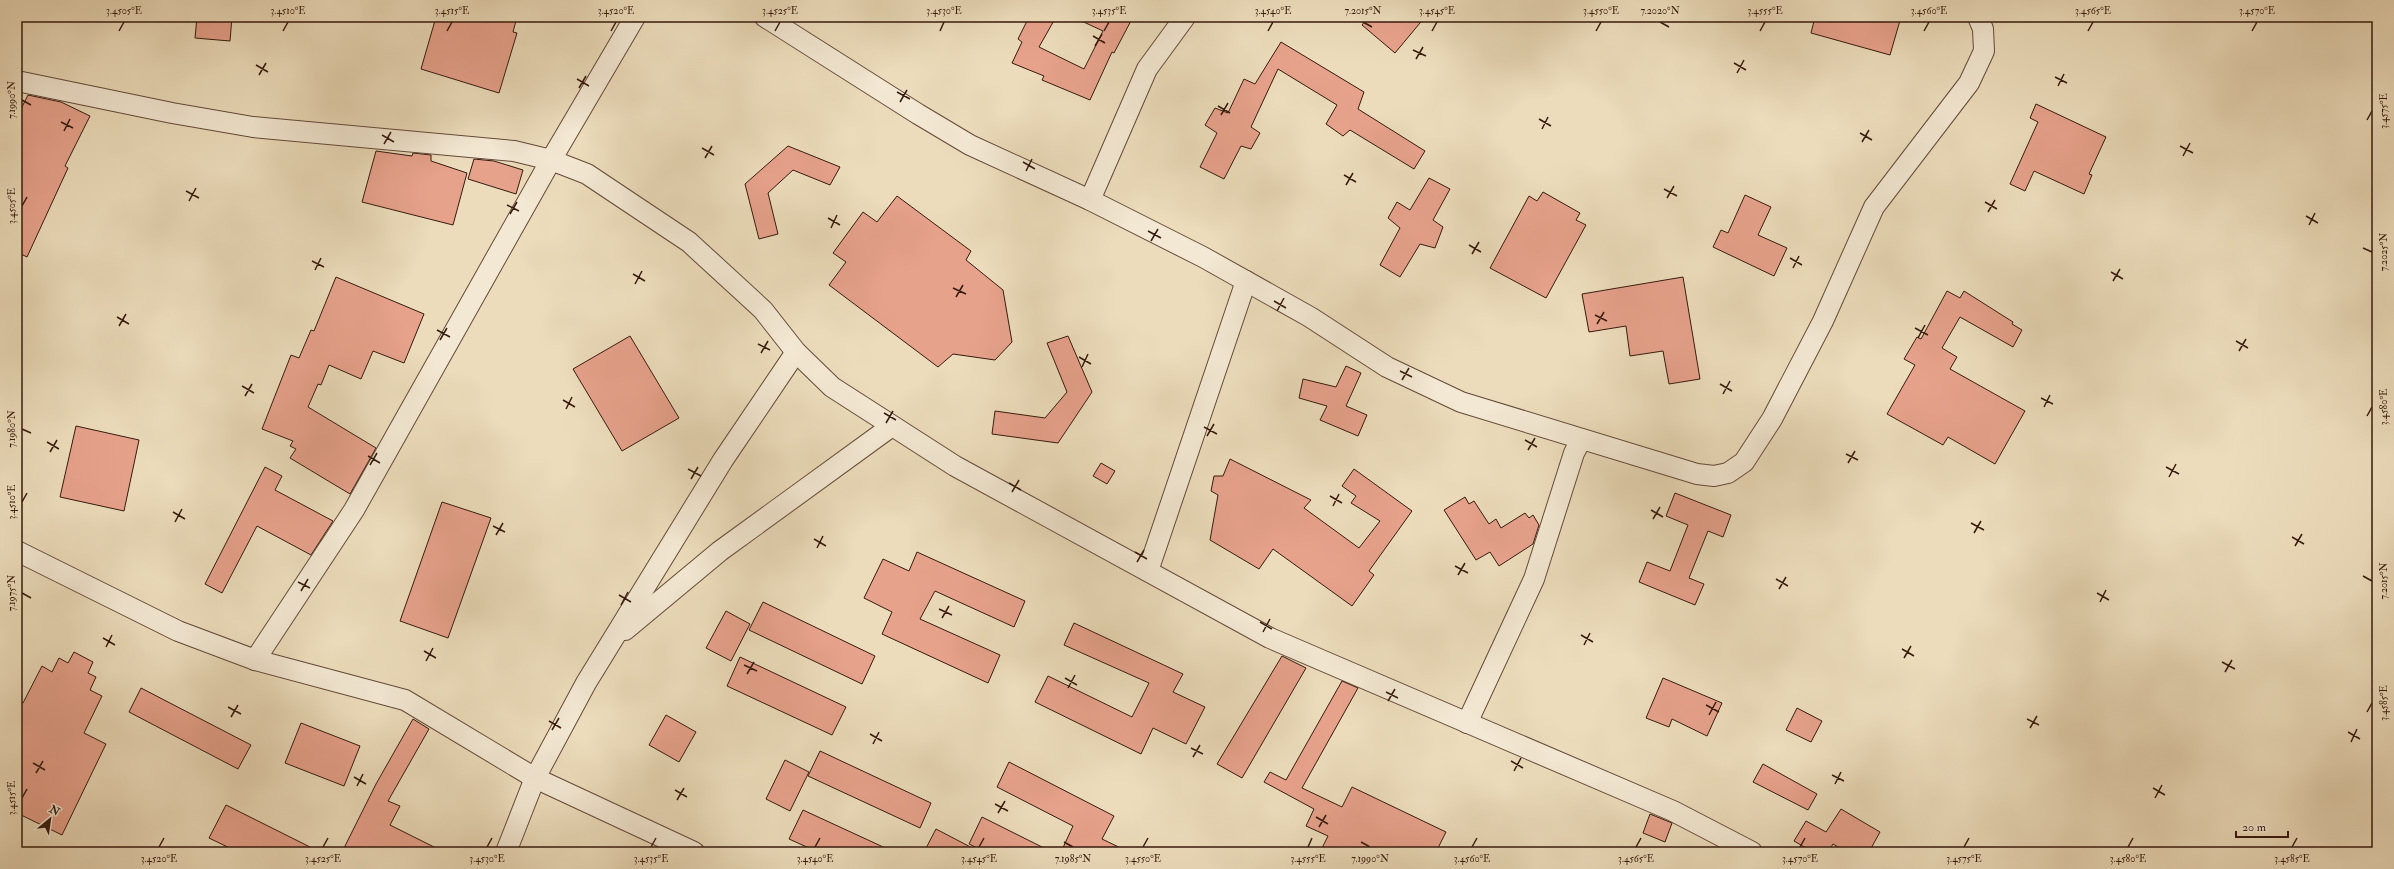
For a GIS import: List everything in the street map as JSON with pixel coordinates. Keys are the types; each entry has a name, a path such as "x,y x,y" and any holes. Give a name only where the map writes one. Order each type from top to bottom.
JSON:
{"street":[{"path":"255,660 354,510 551,160 635,17"},
{"path":"765,17 918,114 970,145 1090,200 1203,257 1310,317 1387,367 1461,402 1522,419 1581,440 1697,474 1714,476 1728,473 1744,462 1772,419 1823,321 1874,207 1969,84 1984,51 1983,28 1978,17"},
{"path":"1090,200 1147,69 1186,17"},
{"path":"17,81 172,113 253,127 514,151 551,160 587,174 689,242 763,310 796,352 832,387 955,466 1270,638 1673,811 1752,852"},
{"path":"1148,571 1246,281"},
{"path":"506,852 535,778 586,683 723,460 796,352"},
{"path":"613,640 720,551 892,426"},
{"path":"1467,723 1534,579 1574,453 1581,440"},
{"path":"17,551 178,631 255,660 405,700 535,778 694,852"}],"building":[{"path":"197,17 232,17 230,41 195,38"},
{"path":"436,17 517,17 513,32 517,33 499,93 421,69"},
{"path":"1029,17 1056,17 1039,47 1084,69 1103,31 1073,17 1133,17 1114,53 1112,52 1090,100 1042,80 1044,76 1012,63 1022,42 1018,39"},
{"path":"1368,17 1425,17 1395,53 1362,25"},
{"path":"1815,17 1901,17 1890,55 1811,33"},
{"path":"1281,42 1364,92 1358,109 1425,151 1414,169 1350,130 1343,136 1326,124 1337,105 1278,69 1251,127 1260,133 1251,149 1241,146 1224,179 1200,167 1217,133 1205,125 1215,108 1228,113 1244,79 1255,84"},
{"path":"28,95 61,102 90,116 65,166 68,168 27,257 17,252 17,117"},
{"path":"2036,104 2106,137 2089,174 2092,175 2084,194 2034,171 2025,191 2010,184 2038,122 2030,118"},
{"path":"788,146 840,167 830,185 793,170 768,193 778,234 759,239 745,184"},
{"path":"376,151 412,156 413,153 431,155 431,161 467,173 453,225 362,202"},
{"path":"474,159 494,161 523,170 516,194 468,179"},
{"path":"1429,178 1450,189 1433,220 1443,227 1435,248 1420,244 1400,277 1380,265 1400,228 1388,218 1397,202 1410,210"},
{"path":"1543,192 1580,213 1576,220 1586,225 1546,298 1490,268 1529,196 1537,201"},
{"path":"1745,195 1771,207 1758,235 1787,248 1774,276 1713,247 1721,230 1728,233"},
{"path":"897,196 971,251 966,260 1003,290 1012,342 995,360 953,354 938,367 829,285 846,262 833,253 863,212 877,222"},
{"path":"336,277 424,314 404,363 373,351 361,379 329,365 321,385 318,384 308,407 376,448 350,494 290,458 296,449 290,446 293,441 262,429 291,355 299,358 311,330 314,331"},
{"path":"1683,277 1700,379 1669,384 1663,351 1630,356 1626,326 1589,332 1582,294"},
{"path":"1947,291 1960,298 1964,291 2013,322 2012,324 2022,330 2013,347 1960,317 1942,348 1957,357 1950,369 2025,411 1995,464 1948,437 1943,445 1887,414 1915,365 1904,359 1917,337 1921,339"},
{"path":"630,336 679,418 622,451 573,369"},
{"path":"1068,336 1092,392 1058,443 992,434 995,411 1045,418 1067,392 1047,343"},
{"path":"1346,366 1361,373 1346,406 1367,415 1358,436 1320,420 1327,406 1299,398 1303,379 1336,387"},
{"path":"76,426 139,440 124,511 60,497"},
{"path":"1230,459 1311,500 1304,508 1359,548 1380,521 1351,503 1356,496 1342,486 1354,469 1412,511 1369,571 1374,575 1352,606 1273,549 1259,569 1210,540 1218,495 1211,491 1214,476 1223,476"},
{"path":"1101,463 1115,471 1107,484 1093,476"},
{"path":"265,467 282,476 275,490 333,521 311,555 257,526 222,593 205,584"},
{"path":"1675,493 1731,515 1723,537 1708,531 1689,578 1704,584 1695,605 1639,582 1647,562 1670,571 1688,525 1666,516"},
{"path":"1465,497 1469,504 1474,501 1489,524 1496,519 1501,528 1525,513 1529,518 1533,515 1539,525 1533,544 1499,566 1490,552 1476,560 1444,510"},
{"path":"442,502 491,518 448,638 400,621"},
{"path":"917,552 1025,601 1014,627 935,591 920,619 1000,655 988,683 882,634 892,612 864,598 883,559 909,571"},
{"path":"763,602 875,656 862,684 749,630"},
{"path":"726,611 750,624 731,661 706,648"},
{"path":"1074,623 1183,674 1173,692 1205,707 1186,744 1153,728 1141,754 1035,702 1048,676 1132,717 1149,683 1064,645"},
{"path":"74,652 93,662 88,673 96,677 90,690 102,696 84,733 106,744 62,835 17,813 17,700 23,703 42,666 52,672 59,658 68,663"},
{"path":"1282,656 1306,668 1242,778 1217,764"},
{"path":"740,657 846,707 832,735 727,686"},
{"path":"1663,678 1722,703 1707,736 1672,719 1669,727 1646,718"},
{"path":"1342,681 1358,688 1302,788 1342,807 1352,787 1446,832 1436,852 1320,852 1328,836 1306,826 1314,809 1264,782 1270,772 1286,780"},
{"path":"141,688 251,745 238,769 129,712"},
{"path":"1797,708 1822,721 1811,742 1786,730"},
{"path":"666,715 696,732 679,762 649,745"},
{"path":"413,719 429,729 388,801 400,806 390,825 444,852 342,852 376,784"},
{"path":"301,723 360,746 344,786 285,763"},
{"path":"820,751 931,803 920,828 808,776"},
{"path":"785,760 809,772 790,811 766,799"},
{"path":"1009,762 1114,816 1102,839 1129,852 1061,852 1073,826 997,787"},
{"path":"1763,764 1817,794 1808,810 1753,782"},
{"path":"226,805 320,852 238,852 209,838"},
{"path":"1841,809 1880,832 1869,852 1847,852 1833,844 1828,852 1813,852 1794,841 1806,821 1826,832"},
{"path":"803,810 894,852 818,852 789,839"},
{"path":"1650,814 1672,823 1665,842 1643,833"},
{"path":"982,817 1052,852 986,852 969,844"},
{"path":"936,829 980,852 924,852"}]}
